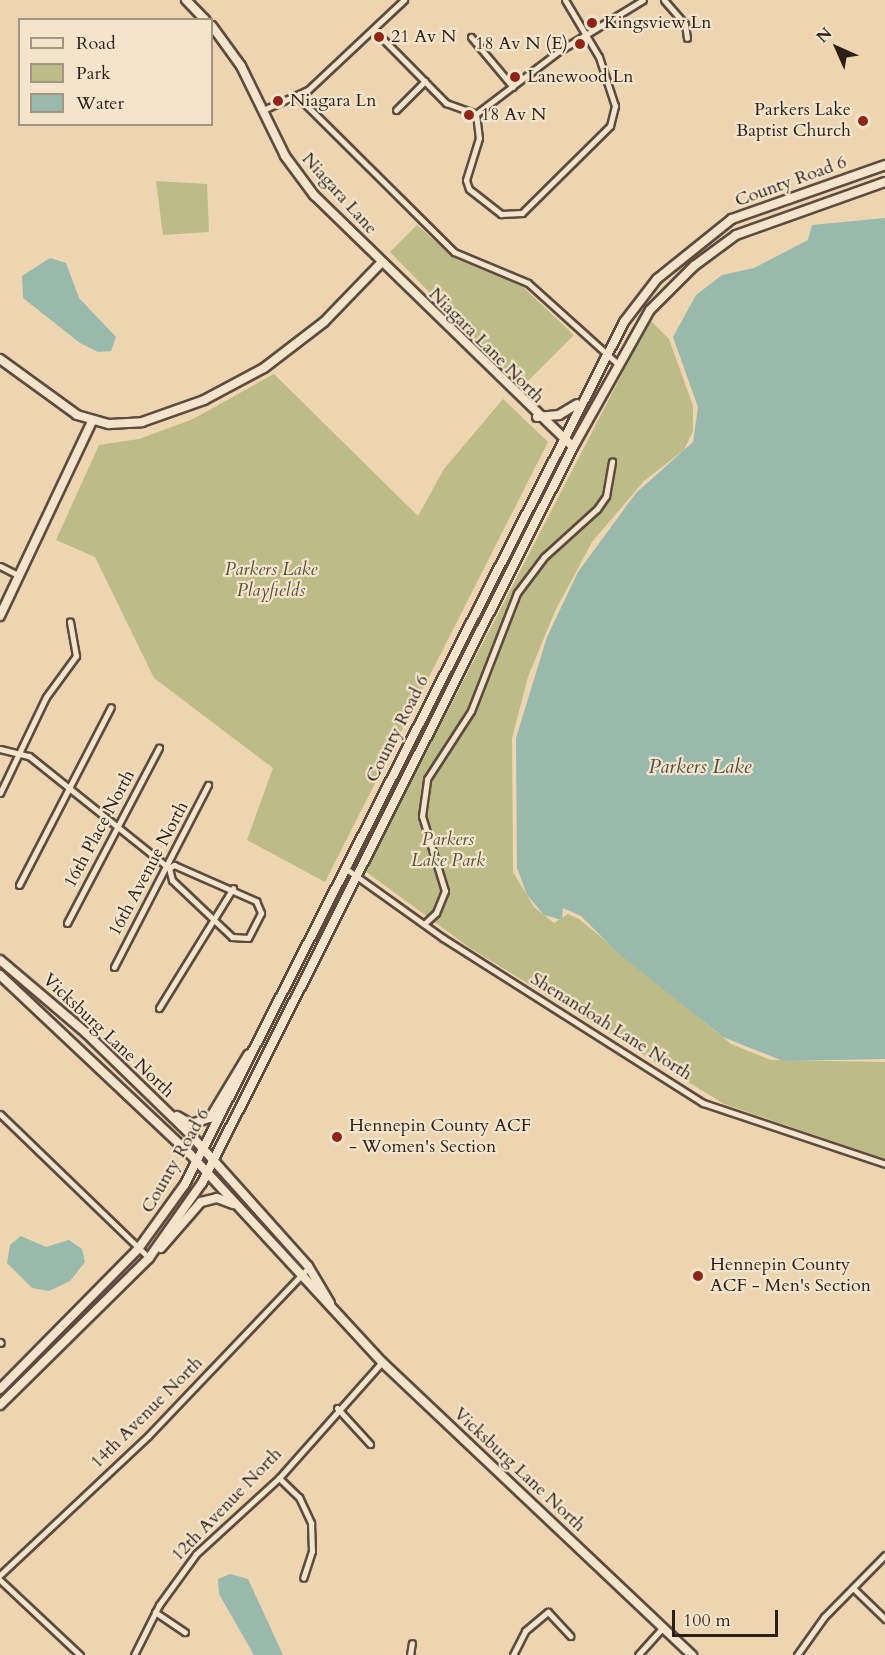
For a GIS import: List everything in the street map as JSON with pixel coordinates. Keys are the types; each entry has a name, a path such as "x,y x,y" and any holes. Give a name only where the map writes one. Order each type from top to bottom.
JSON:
{"main road":[{"path":"186,0 204,18"},
{"path":"213,28 263,110"},
{"name":"Niagara Lane","path":"263,110 302,180 381,263"},
{"name":"County Road 6","path":"0,1389 138,1249 196,1161 604,354 657,279 710,233 772,202 885,165"},
{"name":"County Road 6","path":"0,1405 151,1256 207,1174 616,363 650,310 714,250 765,222 885,182"},
{"path":"0,359 49,400 92,421 142,422 235,385 319,326 381,263"},
{"name":"Niagara Lane North","path":"381,263 537,417 560,439 573,447"},
{"path":"537,417 559,415 579,403"},
{"path":"0,616 92,421"},
{"name":"Vicksburg Lane North","path":"0,960 162,1106 203,1148 309,1267 330,1303"},
{"name":"Vicksburg Lane North","path":"0,975 196,1161 299,1277 330,1303 382,1362 692,1655"},
{"path":"162,1106 187,1123 206,1122 253,1050"},
{"path":"151,1256 169,1243 201,1202 217,1198 235,1205"}],"street":[{"path":"263,110 298,97 374,30 404,0"},
{"path":"476,114 479,138 467,170 469,189 501,214 522,213 614,117 612,96 587,34 565,0"},
{"path":"374,30 455,110 476,114 587,34 644,0"},
{"path":"664,0 685,24 687,38"},
{"path":"471,37 513,87"},
{"path":"396,110 425,81"},
{"path":"298,97 454,252 528,283 616,363"},
{"path":"424,924 444,891 422,816 427,779 471,711 518,593 544,557 597,509 606,496 612,462"},
{"path":"0,566 18,575"},
{"path":"0,792 51,688 76,656 70,622"},
{"path":"19,885 72,790 111,707"},
{"name":"16th Place North","path":"67,923 120,829 159,748"},
{"path":"0,749 20,752 72,790 169,868 172,880 214,920 243,940 259,920 256,901 180,864 169,868"},
{"name":"16th Avenue North","path":"114,967 169,868 208,785"},
{"name":"Shenandoah Lane North","path":"345,868 424,924 703,1103 885,1164"},
{"path":"159,1008 233,888"},
{"path":"0,1114 138,1249 151,1256"},
{"name":"14th Avenue North","path":"0,1575 149,1435 309,1267"},
{"name":"12th Avenue North","path":"134,1655 155,1612 196,1554 279,1478 337,1408 382,1362"},
{"path":"337,1408 370,1444"},
{"path":"279,1478 299,1497 311,1523 312,1551 303,1578"},
{"path":"798,1655 853,1588 885,1555"},
{"path":"0,1580 80,1655"},
{"path":"853,1588 885,1619"},
{"path":"155,1612 185,1632"},
{"path":"513,1655 525,1631 548,1612 570,1636"},
{"path":"638,1655 663,1627"},
{"path":"410,1655 412,1643"}],"green space":[{"path":"156,181 207,184 209,232 163,235"},
{"path":"417,225 454,258 522,286 574,335 522,387 390,252"},
{"name":"Parkers Lake Park","path":"650,320 669,339 693,406 693,431 684,450 644,481 592,542 555,611 528,677 512,738 513,872 534,907 554,923 568,914 579,919 731,1044 771,1060 885,1062 885,1159 724,1104 470,948 365,871"},
{"name":"Parkers Lake Playfields","path":"274,374 418,516 444,469 503,399 548,442 325,882 247,840 273,768 154,678 95,557 56,540 99,445 139,439 193,419"}],"water":[{"name":"Parkers Lake","path":"885,218 885,1059 783,1061 723,1037 618,953 581,916 563,908 562,920 544,915 527,895 517,868 516,738 547,637 578,572 636,493 693,442 698,407 673,337 696,295 722,275 754,268 808,240 812,225"},
{"path":"50,258 66,263 79,298 116,337 111,351 98,352 80,343 23,298 22,276"},
{"path":"21,1236 46,1247 69,1240 82,1249 85,1262 70,1281 49,1291 32,1288 7,1263 10,1245"},
{"path":"230,1574 248,1579 283,1655 254,1655 219,1594 218,1579"}],"place":[{"name":"Kingsview Ln","path":"592,23"},
{"name":"21 Av N","path":"379,37"},
{"name":"18 Av N (E)","path":"580,44"},
{"name":"Lanewood Ln","path":"515,77"},
{"name":"Niagara Ln","path":"278,101"},
{"name":"18 Av N","path":"469,115"},
{"name":"Parkers Lake Baptist Church","path":"863,121"},
{"name":"Hennepin County ACF - Women's Section","path":"337,1137"},
{"name":"Hennepin County ACF - Men's Section","path":"698,1276"}]}
